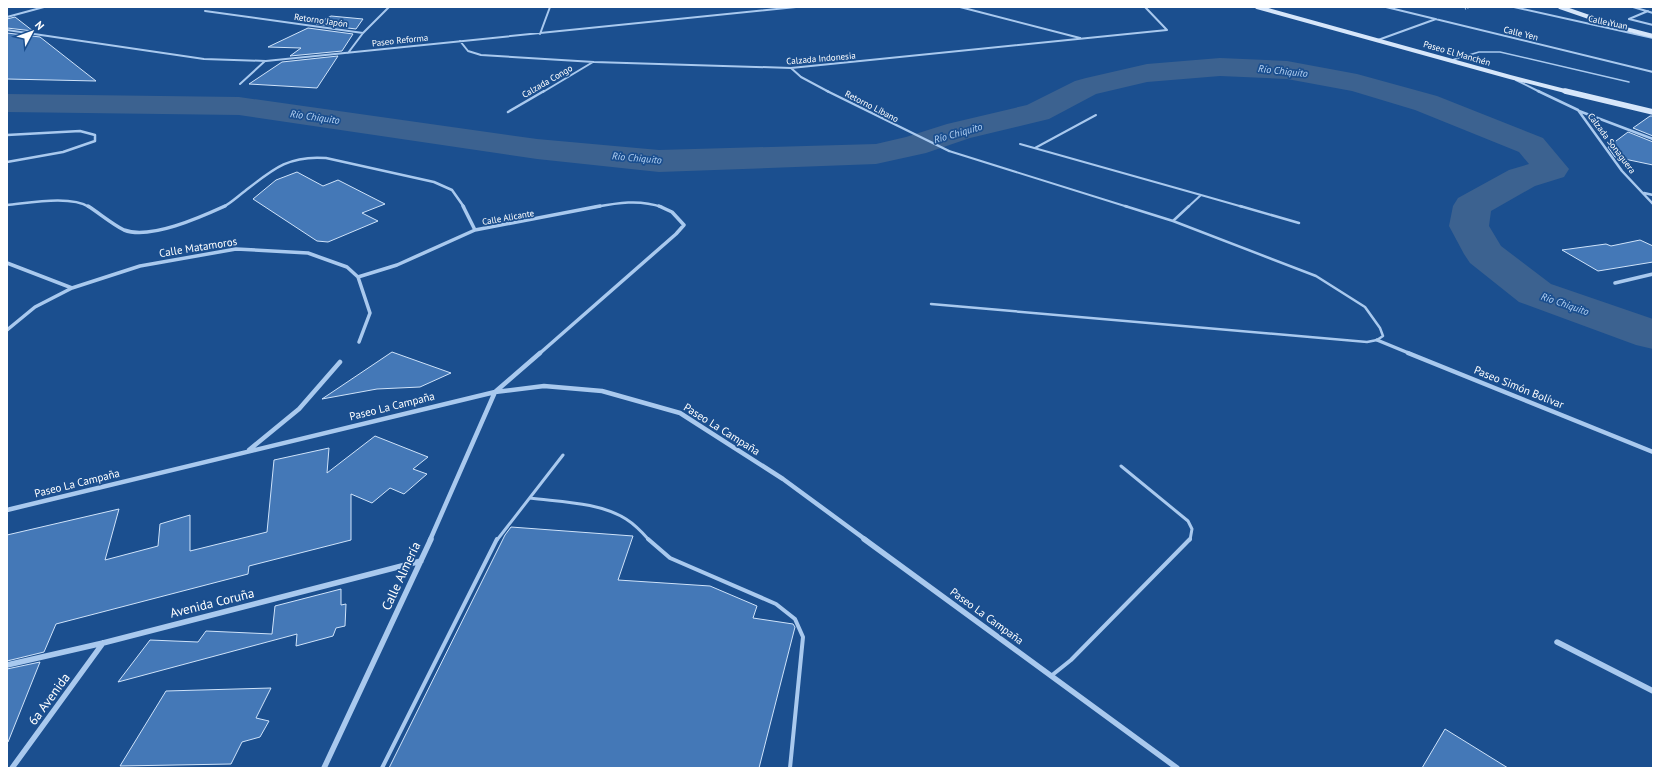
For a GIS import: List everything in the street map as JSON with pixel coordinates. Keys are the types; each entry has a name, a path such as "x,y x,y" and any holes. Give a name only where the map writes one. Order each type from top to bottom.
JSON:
{"street":[{"path":"7,18 44,7"},
{"path":"348,53 363,33 389,7"},
{"path":"540,34 550,7"},
{"name":"Paseo Reforma","path":"7,30 204,59 266,61 796,7"},
{"path":"960,7 1082,39"},
{"name":"Calzada Indonesia","path":"460,41 468,51 481,55 594,62 700,64 791,68 1163,32 1167,30 1145,7"},
{"name":"Paseo El Manchén","path":"1257,7 1510,77 1653,112"},
{"name":"Calle Yen","path":"1386,7 1653,72"},
{"name":"Calle Yuan","path":"1514,7 1653,37"},
{"path":"1560,7 1618,27 1653,37"},
{"path":"1633,7 1653,11"},
{"name":"Retorno Japón","path":"205,11 363,33"},
{"path":"1648,11 1629,19 1653,25"},
{"path":"1378,40 1436,19"},
{"path":"240,84 266,61"},
{"name":"Calzada Congo","path":"508,112 594,62"},
{"name":"Retorno Líbano","path":"791,68 801,77 912,134 949,151"},
{"name":"Calzada Sonaguera","path":"1510,77 1578,110 1622,171 1653,204"},
{"path":"1578,110 1653,139"},
{"path":"7,135 80,131 95,135 95,141 83,147 57,154 7,162"},
{"name":"Calle Alicante","path":"7,205 51,201 83,202 124,230 147,232 172,227 200,218 227,205 274,168 312,157 326,158 434,182 452,190 461,202 475,230 621,202 642,202 662,206 679,216 684,225 676,234 495,392"},
{"path":"1643,192 1653,195"},
{"path":"359,342 370,312 358,277 397,265 475,230"},
{"name":"Calle Matamoros","path":"7,330 36,307 72,288 140,266 236,249 308,253 347,267 358,277"},
{"path":"7,263 72,288"},
{"path":"1615,283 1653,274"},
{"name":"Paseo Simón Bolívar","path":"1377,340 1653,452"},
{"path":"247,452 299,409 340,362"},
{"name":"Paseo La Campaña","path":"7,510 495,392 544,386 602,391 680,413 783,479 1177,768"},
{"name":"Calle Almería","path":"324,768 421,561 495,392"},
{"name":"Avenida Coruña","path":"7,665 103,643 421,561"},
{"path":"1557,642 1653,691"},
{"name":"6a Avenida","path":"12,768 103,643"}],"lane":[{"path":"1452,60 1478,52 1500,52 1629,82"},
{"path":"1035,148 1096,115"},
{"path":"1020,144 1299,223"},
{"path":"931,304 1337,340 1367,342 1377,340 1383,336 1380,328 1365,307 1316,276 1173,221 949,151"},
{"path":"1173,221 1201,195"},
{"path":"382,768 494,543 563,455"},
{"path":"1051,676 1071,660 1190,540 1192,529 1188,521 1121,466"},
{"path":"530,498 608,510 626,519 655,547 666,555 776,604 795,619 803,637 790,768"}],"building":[{"path":"331,16 363,19 356,29 316,24"},
{"path":"15,17 33,31 7,28 7,19"},
{"path":"308,28 353,34 342,51 290,56 301,48 268,47"},
{"path":"7,33 40,37 96,81 7,79"},
{"path":"338,56 317,88 249,84 282,62"},
{"path":"1650,116 1653,116 1653,136 1633,128"},
{"path":"1628,132 1653,142 1653,165 1615,157 1608,147"},
{"path":"297,172 323,186 338,180 385,204 362,213 378,221 328,242 317,241 253,199 276,180"},
{"path":"1640,240 1653,246 1653,262 1598,271 1562,250 1606,244 1611,246"},
{"path":"392,352 451,373 420,387 377,389 322,399"},
{"path":"375,436 428,457 413,469 427,474 404,494 390,488 372,503 351,494 351,540 249,566 248,574 56,624 44,652 7,661 7,535 119,509 105,560 158,546 160,524 190,515 190,551 267,532 274,460 329,448 327,473"},
{"path":"511,527 633,536 618,580 710,586 757,606 753,618 793,624 795,627 759,768 389,768 505,535"},
{"path":"341,589 341,605 346,604 345,626 336,628 333,636 296,646 297,634 118,682 150,640 198,642 206,631 272,634 275,606"},
{"path":"40,662 8,742 7,742 7,669"},
{"path":"271,688 256,718 269,721 260,737 242,742 231,764 120,766 166,691"},
{"path":"1445,729 1508,768 1422,768"}],"waterway":[{"name":"Río Chiquito","path":"7,103 239,106 537,149 659,161 876,154 914,146 959,131 1038,112 1086,87 1147,73 1220,67 1287,70 1357,83 1426,103 1531,145 1551,169 1522,178 1472,206 1469,226 1485,254 1535,293 1653,335"}]}
